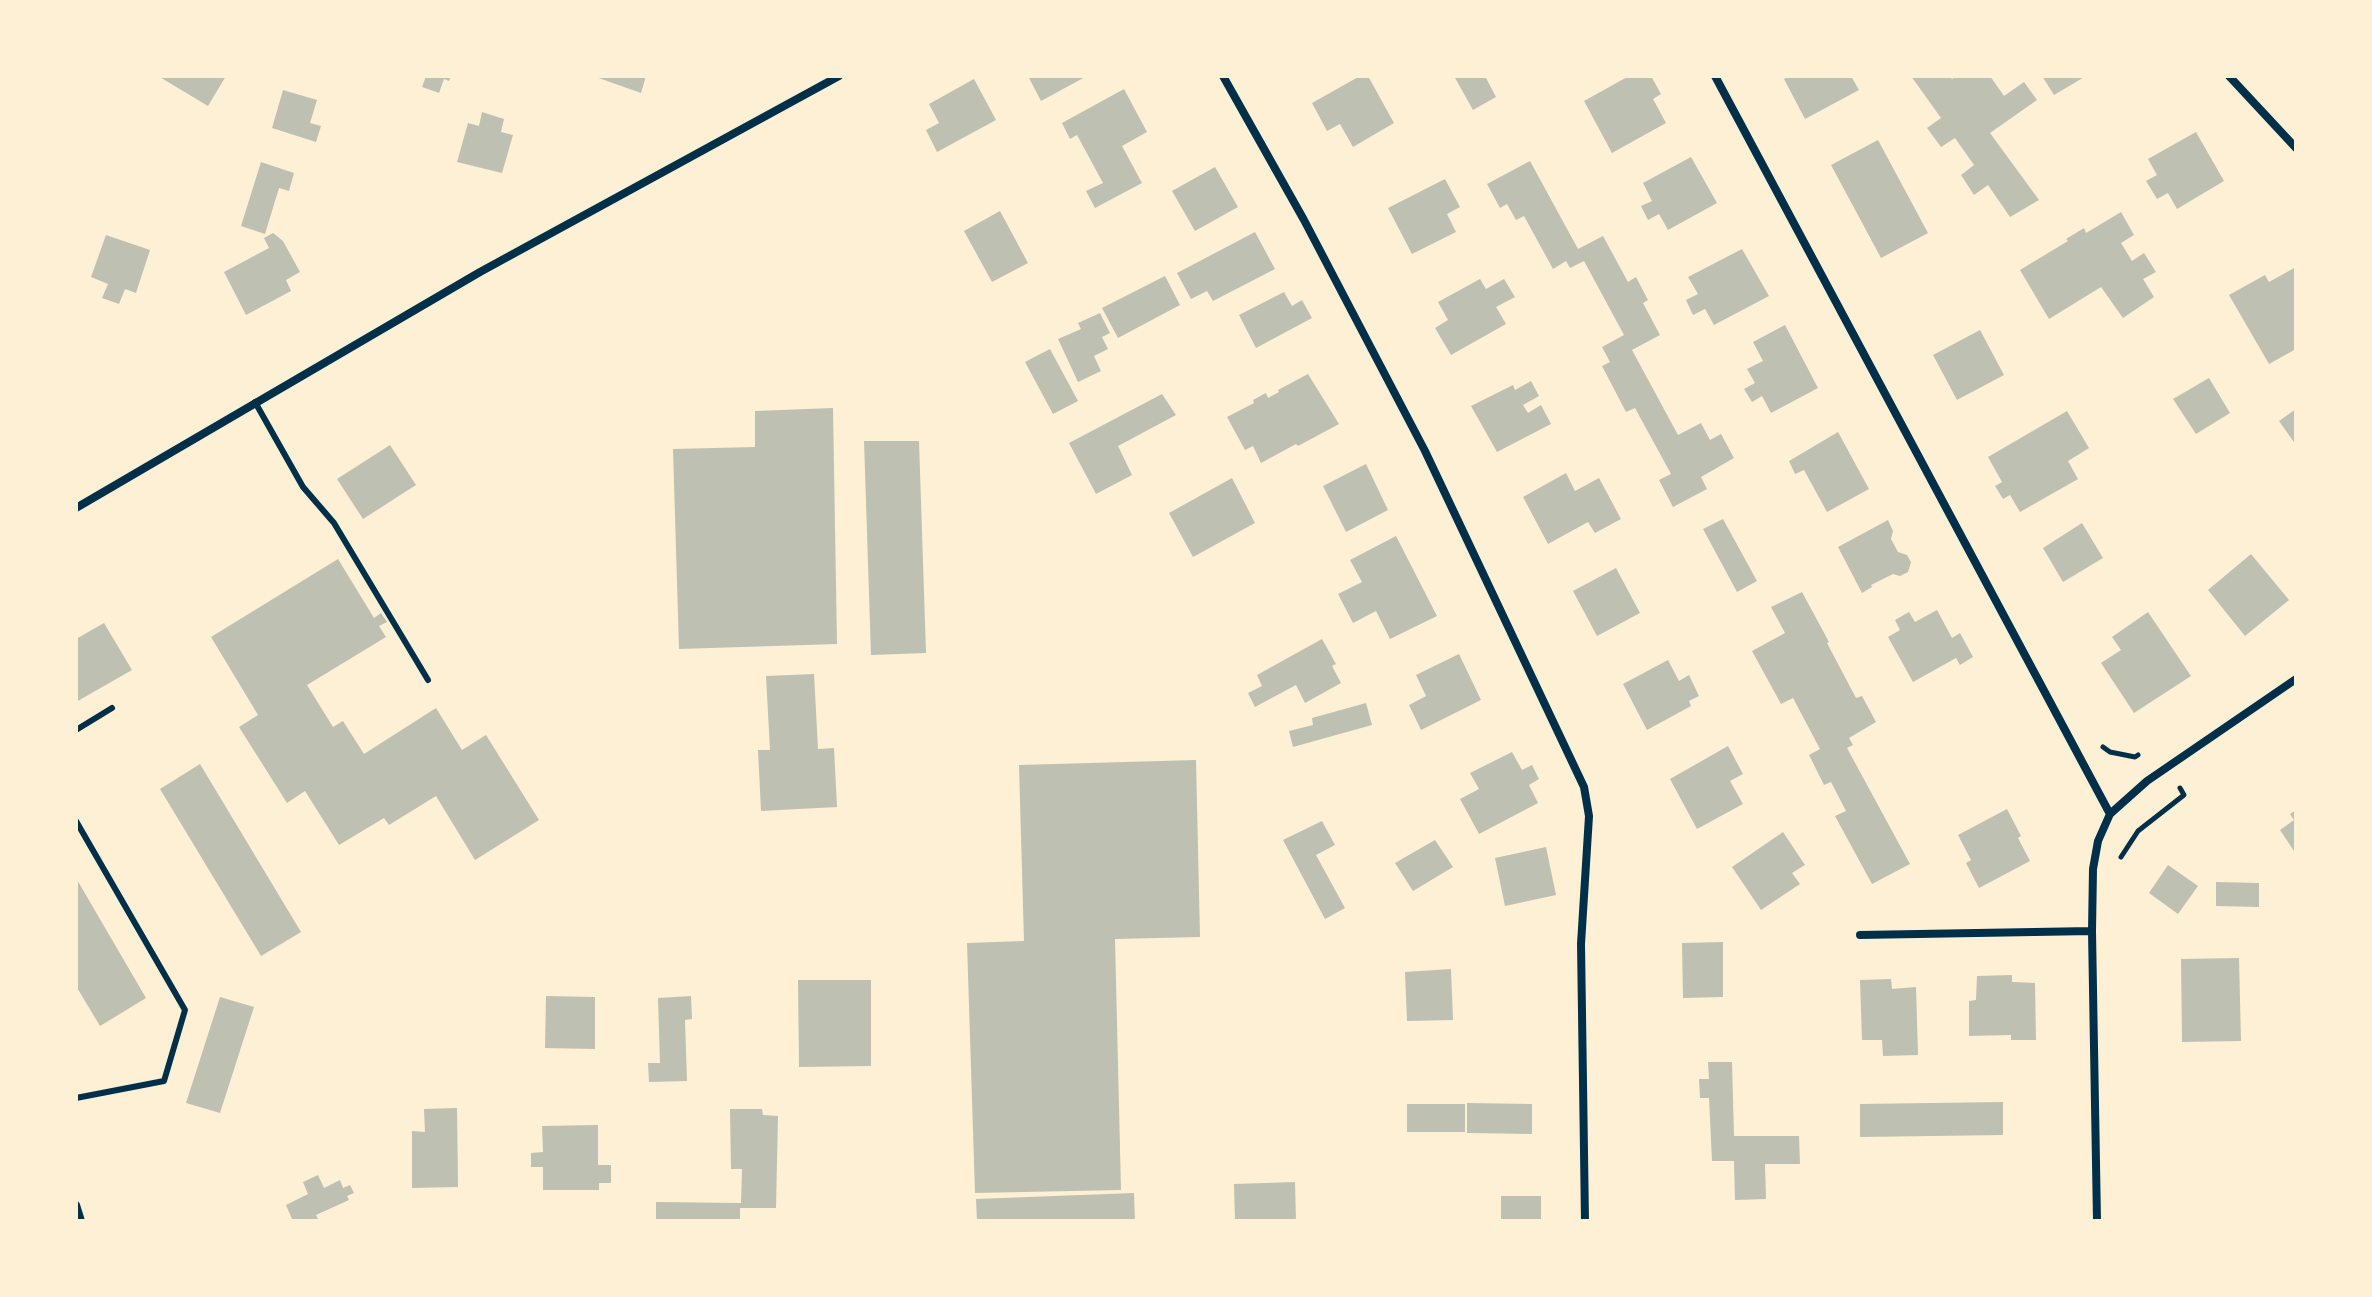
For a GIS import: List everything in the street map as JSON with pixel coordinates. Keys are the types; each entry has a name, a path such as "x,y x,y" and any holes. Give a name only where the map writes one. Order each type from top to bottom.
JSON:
{"street":[{"path":"76,508 480,272 839,76"},
{"path":"1223,76 1304,220 1425,451 1584,787 1589,816 1581,944 1585,1221"},
{"path":"1715,76 2110,814"},
{"path":"2229,76 2296,148"},
{"path":"2097,1221 2092,931 2093,869 2098,841 2110,814 2147,781 2296,679"},
{"path":"1860,935 2092,931"},
{"path":"76,1205 81,1221"}],"lane":[{"path":"255,402 303,487 334,523 428,680"},
{"path":"76,730 112,708"},
{"path":"76,821 185,1010 164,1081 76,1098"}],"path":[{"path":"2118,862 2138,831 2184,795 2167,767"}],"building":[{"path":"158,76 226,76 208,106"},
{"path":"426,76 451,76 449,81 444,79 439,93 422,87"},
{"path":"593,76 646,76 641,93"},
{"path":"1028,76 1087,76 1041,101"},
{"path":"1360,76 1368,76 1394,123 1353,147 1340,124 1327,131 1312,103"},
{"path":"1454,76 1485,76 1496,97 1473,110"},
{"path":"1629,76 1651,76 1661,94 1653,99 1666,123 1612,153 1584,101"},
{"path":"1789,76 1851,76 1859,90 1805,119 1784,79"},
{"path":"1911,76 1950,76 1952,79 1956,76 1990,76 2004,96 2024,82 2037,100 1990,133 2039,200 2010,217 1988,185 1974,195 1961,175 1974,165 1955,138 1941,147 1927,128 1941,118"},
{"path":"2042,76 2086,76 2054,95"},
{"path":"974,79 996,120 937,152 926,130 939,123 929,104"},
{"path":"1124,89 1147,132 1122,146 1142,183 1095,208 1086,191 1103,183 1077,135 1070,139 1062,123"},
{"path":"283,90 317,100 310,123 321,126 316,142 272,128"},
{"path":"482,112 504,119 501,132 513,135 502,173 457,162 468,123 479,126"},
{"path":"2196,132 2224,181 2177,209 2168,193 2157,199 2146,181 2157,175 2148,159"},
{"path":"1878,140 1928,233 1881,258 1831,165"},
{"path":"1691,157 1717,203 1668,230 1659,214 1648,220 1641,206 1652,201 1643,183"},
{"path":"1530,161 1578,249 1603,236 1628,282 1636,277 1648,300 1643,303 1660,335 1632,350 1678,435 1701,423 1710,440 1721,434 1734,458 1701,477 1707,489 1673,507 1659,480 1671,474 1635,408 1626,412 1602,366 1610,362 1602,347 1624,335 1584,261 1570,268 1566,261 1553,269 1524,216 1516,220 1507,204 1500,208 1487,184"},
{"path":"261,162 294,173 289,191 279,188 265,234 241,226"},
{"path":"1215,167 1238,207 1195,231 1172,191"},
{"path":"1445,179 1460,207 1447,214 1456,232 1412,254 1388,208"},
{"path":"1000,211 1028,263 992,282 964,231"},
{"path":"2121,212 2134,235 2121,243 2132,261 2144,253 2156,272 2143,279 2154,297 2123,318 2101,287 2049,319 2020,270 2084,228 2086,233"},
{"path":"1255,232 1275,269 1213,301 1207,291 1191,299 1177,273"},
{"path":"273,233 283,241 300,272 286,280 291,291 246,315 224,272 269,248 264,238"},
{"path":"106,235 150,250 136,293 125,289 119,304 102,298 108,284 91,277"},
{"path":"1742,249 1769,296 1714,325 1705,309 1693,315 1686,300 1698,294 1688,277"},
{"path":"2296,267 2296,349 2269,364 2229,295 2265,275 2269,282"},
{"path":"1165,276 1180,305 1118,338 1102,308"},
{"path":"1480,279 1486,289 1504,279 1515,297 1496,307 1506,324 1451,355 1435,328 1448,320 1438,302"},
{"path":"1284,292 1292,306 1302,300 1312,318 1256,348 1239,315"},
{"path":"1100,313 1110,333 1102,337 1108,349 1094,356 1101,371 1078,382 1058,339 1081,329 1078,323"},
{"path":"1785,325 1818,388 1771,413 1762,396 1752,402 1744,389 1755,383 1747,369 1763,361 1753,342"},
{"path":"1980,330 2004,375 1957,400 1933,355"},
{"path":"1050,349 1078,401 1053,414 1025,362"},
{"path":"1308,374 1339,424 1261,463 1253,446 1245,450 1227,417 1266,393 1268,398"},
{"path":"2209,378 2230,413 2196,434 2173,399"},
{"path":"1531,381 1539,396 1523,405 1528,413 1541,405 1551,424 1497,452 1471,406 1513,385 1515,390"},
{"path":"1162,394 1176,415 1118,446 1132,475 1096,494 1069,443"},
{"path":"833,408 837,644 679,649 673,449 755,447 755,411"},
{"path":"2296,409 2296,445 2279,421"},
{"path":"2067,411 2089,448 2068,461 2078,479 2020,512 2010,495 2003,499 1995,486 2002,482 1988,457"},
{"path":"1838,432 1869,489 1827,512 1804,470 1795,474 1789,461"},
{"path":"864,441 919,441 926,653 871,655"},
{"path":"390,445 416,485 363,519 337,479"},
{"path":"1366,464 1388,510 1346,532 1323,486"},
{"path":"1566,473 1575,491 1599,478 1621,519 1595,533 1588,522 1548,544 1523,497"},
{"path":"1232,478 1255,523 1193,557 1169,513"},
{"path":"1723,519 1757,581 1737,592 1703,529"},
{"path":"1888,520 1893,531 1891,539 1898,552 1907,555 1911,562 1908,572 1900,576 1893,574 1862,593 1838,547"},
{"path":"2082,523 2103,558 2063,582 2043,548"},
{"path":"1396,536 1437,616 1390,639 1376,611 1353,623 1338,594 1362,582 1350,560"},
{"path":"2251,554 2289,600 2245,636 2208,590"},
{"path":"338,559 374,618 381,613 387,622 379,626 386,637 307,685 333,727 343,721 364,754 436,708 462,750 486,735 539,820 475,860 436,796 389,825 384,818 339,845 305,791 287,803 239,727 258,715 211,637"},
{"path":"1616,568 1640,613 1597,636 1573,591"},
{"path":"1802,592 1856,698 1862,696 1876,722 1849,738 1853,745 1847,748 1910,864 1872,884 1835,816 1846,811 1831,782 1824,785 1809,755 1820,749 1793,698 1781,704 1752,651 1785,633 1771,607"},
{"path":"1937,610 1952,638 1960,633 1973,657 1960,665 1956,658 1913,682 1888,637 1900,630 1895,620 1909,612 1915,622"},
{"path":"2148,612 2191,676 2134,713 2101,663 2121,650 2112,637"},
{"path":"104,623 132,670 76,702 76,639"},
{"path":"1322,639 1336,664 1332,666 1341,683 1305,703 1296,685 1255,707 1248,693 1262,686 1257,675"},
{"path":"1459,654 1481,700 1421,730 1409,705 1426,696 1416,675"},
{"path":"1668,660 1679,681 1689,675 1699,696 1689,701 1691,706 1647,730 1623,684"},
{"path":"814,674 818,749 834,748 837,807 761,811 758,750 770,750 766,676"},
{"path":"1366,703 1372,725 1293,747 1289,731 1313,725 1312,718"},
{"path":"1728,746 1743,774 1730,781 1743,804 1697,829 1670,779"},
{"path":"1512,752 1522,770 1532,765 1539,779 1529,785 1538,803 1479,834 1460,799 1479,789 1470,773"},
{"path":"1196,760 1200,937 1115,939 1121,1190 975,1193 967,943 1024,941 1019,765"},
{"path":"200,764 301,932 261,956 160,789"},
{"path":"2007,809 2030,861 1979,888 1966,863 1971,860 1958,835"},
{"path":"2296,810 2296,854 2280,830 2294,820 2290,814"},
{"path":"1322,821 1335,845 1316,855 1345,908 1325,919 1283,840"},
{"path":"1783,832 1805,865 1792,873 1800,884 1761,910 1732,867"},
{"path":"1435,840 1453,867 1413,891 1395,863"},
{"path":"1546,847 1556,895 1505,906 1495,858"},
{"path":"2168,865 2198,886 2178,914 2149,893"},
{"path":"76,878 146,998 100,1026 76,986"},
{"path":"2216,882 2259,883 2259,907 2216,906"},
{"path":"1723,942 1723,997 1683,998 1682,943"},
{"path":"2239,958 2241,1041 2182,1042 2181,959"},
{"path":"1451,969 1453,1020 1407,1021 1405,972"},
{"path":"2012,975 2012,982 2035,983 2036,1040 2011,1040 2011,1035 1969,1036 1969,1001 1976,1000 1977,976"},
{"path":"1891,979 1892,989 1916,987 1918,1055 1883,1056 1882,1040 1862,1040 1860,980"},
{"path":"798,980 871,980 871,1066 799,1067"},
{"path":"546,996 595,997 595,1049 545,1048"},
{"path":"691,996 692,1019 685,1020 687,1081 649,1082 648,1063 660,1063 658,998"},
{"path":"220,997 254,1007 220,1113 186,1103"},
{"path":"1708,1062 1732,1062 1734,1136 1799,1136 1800,1164 1765,1164 1766,1199 1735,1200 1734,1161 1712,1161 1709,1098 1700,1098 1699,1079 1709,1079"},
{"path":"2003,1102 2003,1135 1860,1137 1860,1104"},
{"path":"1467,1103 1532,1104 1532,1134 1467,1133"},
{"path":"1407,1104 1465,1104 1465,1132 1407,1132"},
{"path":"457,1108 458,1187 412,1188 412,1131 425,1132 424,1109"},
{"path":"730,1109 762,1109 763,1115 778,1116 776,1208 740,1208 740,1221 656,1221 656,1202 741,1203 742,1169 731,1169"},
{"path":"598,1125 598,1165 611,1165 611,1183 599,1183 599,1190 543,1190 543,1167 531,1167 531,1153 543,1152 542,1126"},
{"path":"318,1175 324,1188 340,1180 343,1188 350,1185 354,1193 347,1196 349,1200 316,1215 319,1221 293,1221 286,1205 308,1194 303,1182"},
{"path":"1295,1182 1296,1221 1235,1221 1234,1184"},
{"path":"1134,1193 1135,1221 977,1221 976,1199"},
{"path":"1501,1196 1541,1196 1541,1221 1501,1221"}]}
